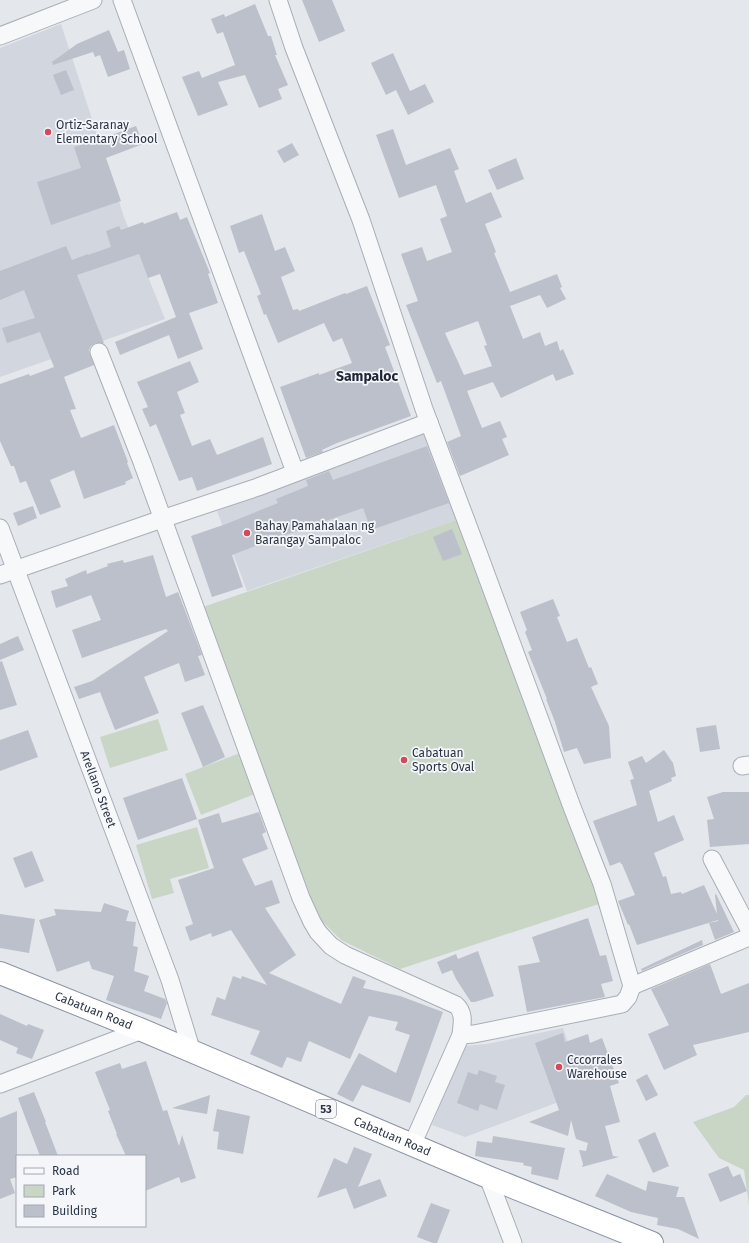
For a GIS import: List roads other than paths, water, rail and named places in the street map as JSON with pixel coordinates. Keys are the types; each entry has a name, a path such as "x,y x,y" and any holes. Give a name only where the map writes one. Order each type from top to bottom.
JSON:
{"highway":[{"name":"Cabatuan Road","path":"0,973 142,1030 488,1177 652,1243"}],"street":[{"path":"0,36 93,0"},
{"path":"122,0 295,472"},
{"path":"278,0 294,48 361,220 429,422 602,884 632,986 628,997 622,1004 474,1034 461,1035"},
{"path":"100,352 301,898 312,922 331,946 345,955 456,1005 461,1009 461,1035 412,1145"},
{"path":"8,572 258,487 429,422"},
{"name":"Arellano Street","path":"0,528 8,572 170,980 192,1052"},
{"path":"712,859 749,929"},
{"path":"632,986 749,937"},
{"path":"0,1084 142,1030"},
{"path":"488,1177 513,1243"}],"place":[{"name":"Ortiz-Saranay Elementary School","path":"48,132"},
{"name":"Bahay Pamahalaan ng Barangay Sampaloc","path":"247,533"},
{"name":"Cabatuan Sports Oval","path":"404,760"},
{"name":"Cccorrales Warehouse","path":"559,1067"}],"district":[{"name":"Sampaloc","path":"367,376"}]}
